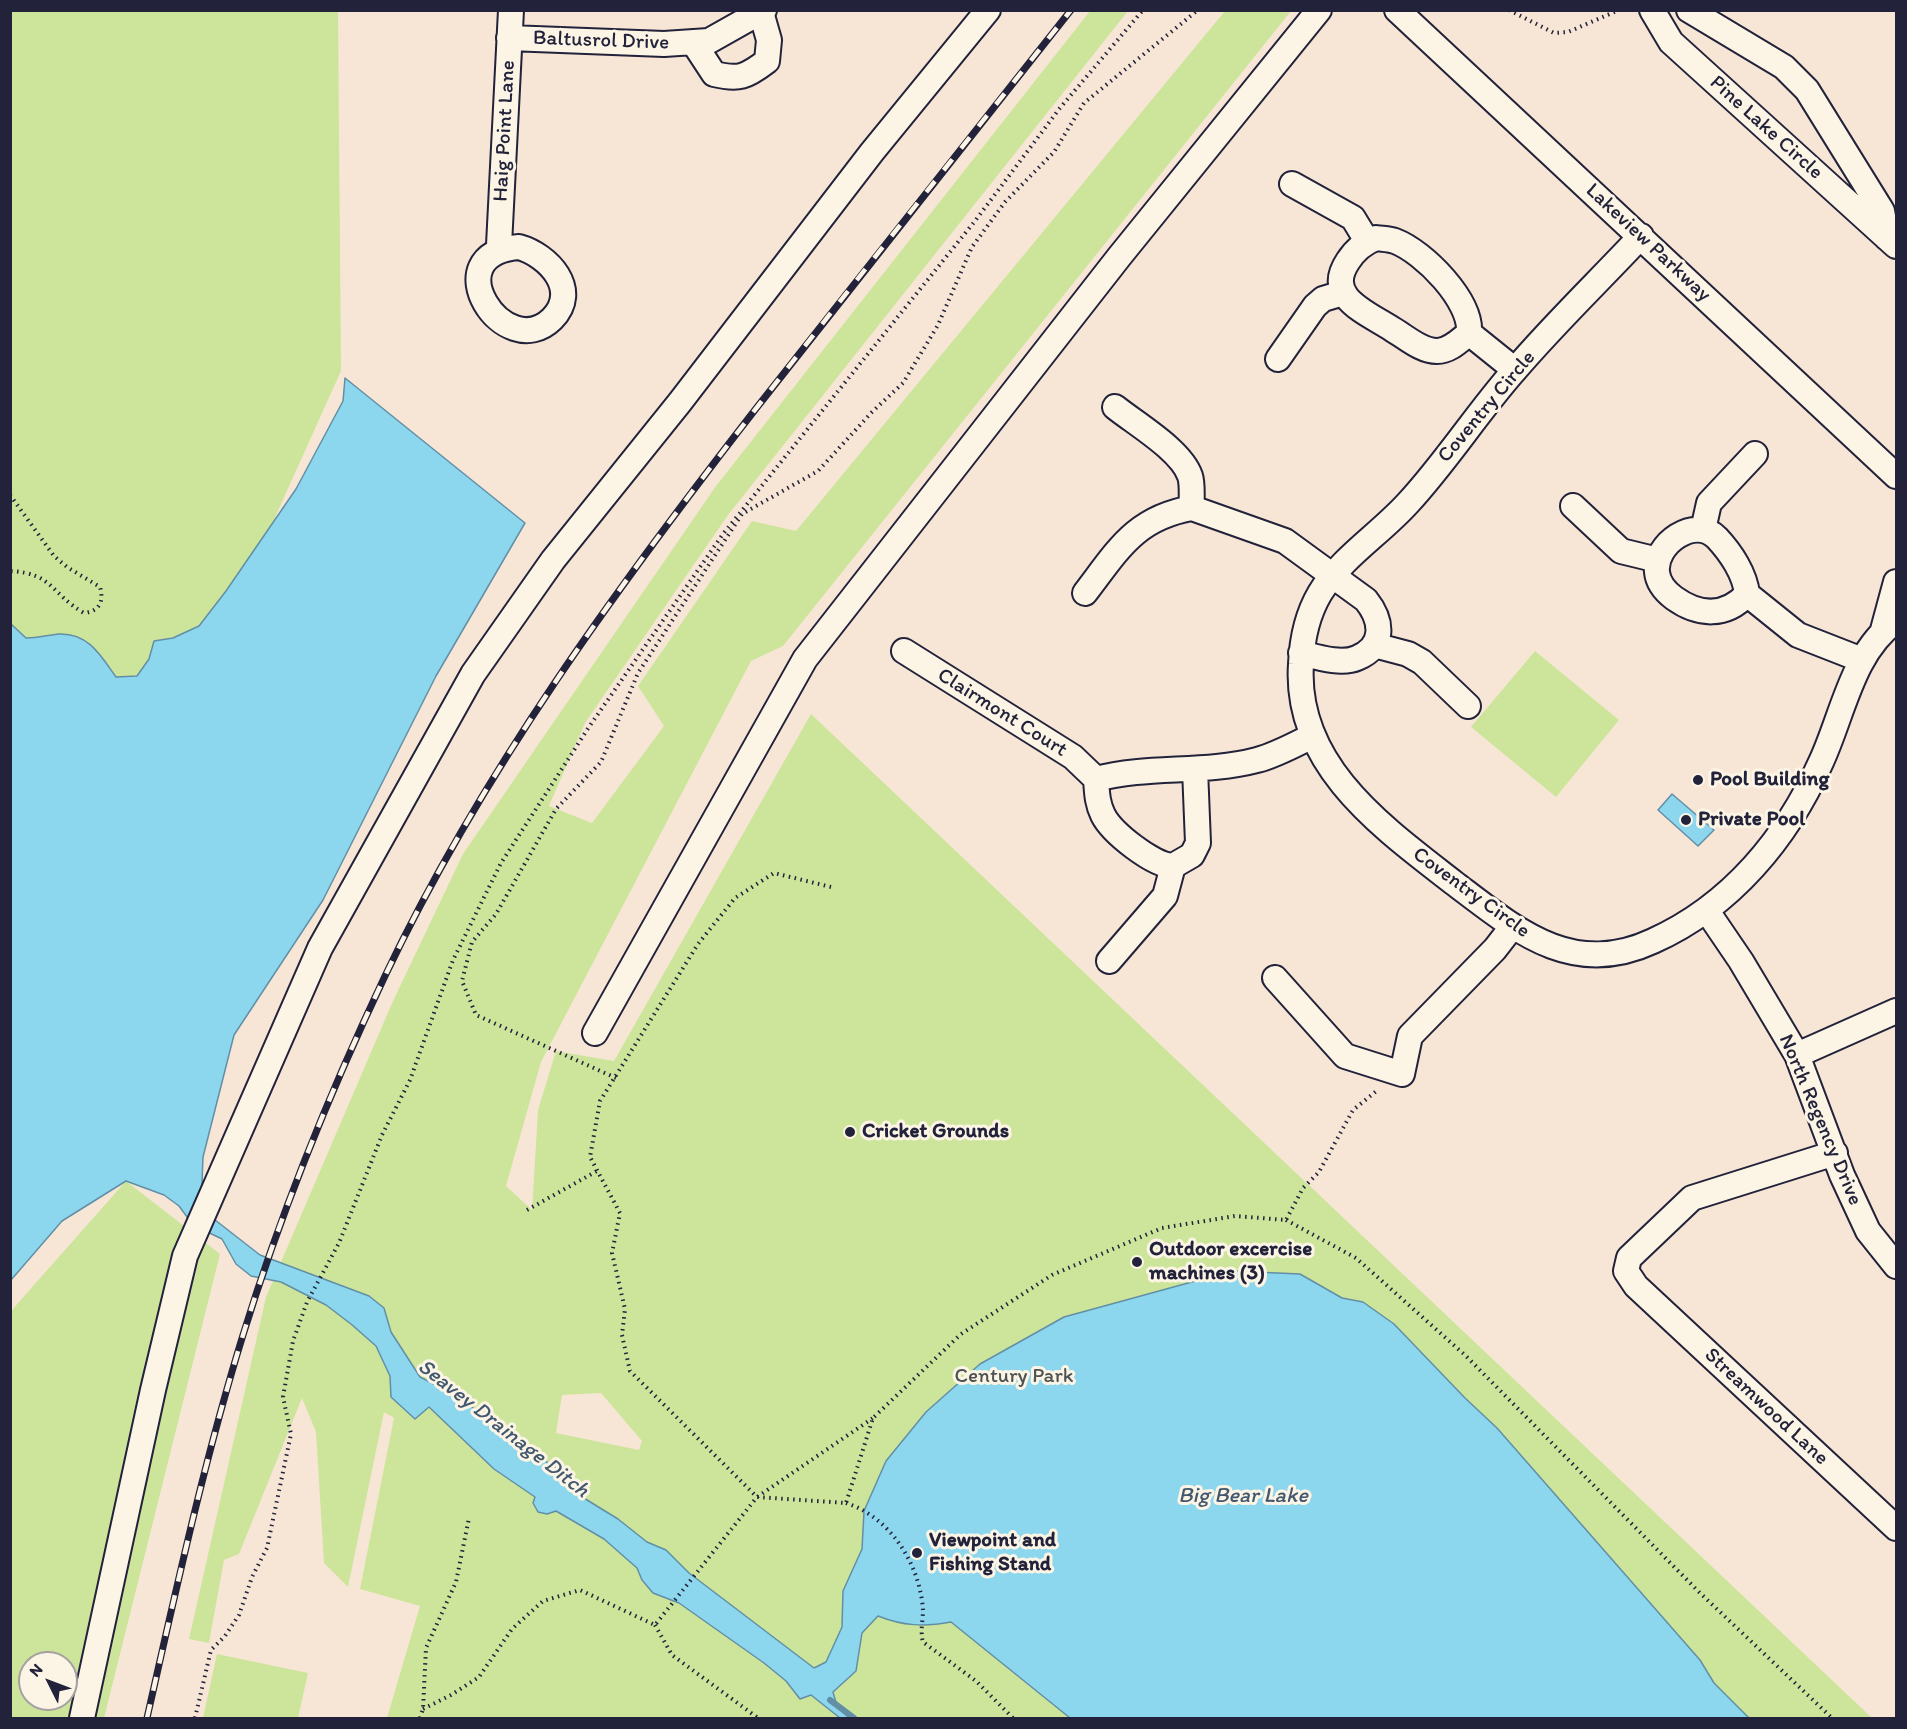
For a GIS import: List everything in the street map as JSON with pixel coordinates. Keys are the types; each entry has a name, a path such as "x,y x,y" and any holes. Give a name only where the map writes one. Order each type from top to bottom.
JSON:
{"street":[{"name":"Haig Point Lane","path":"501,250 499,245 511,10"},
{"path":"82,1719 153,1390 189,1248 214,1185 320,948 473,674 584,520 687,394 872,152 988,10"},
{"path":"595,1033 806,659 1119,257 1319,10"},
{"name":"Lakeview Parkway","path":"1397,10 1896,476"},
{"name":"Pine Lake Circle","path":"1652,10 1671,42 1892,242"},
{"name":"Pine Lake Circle","path":"1689,10 1784,67 1807,90 1882,211 1892,242"},
{"name":"Baltusrol Drive","path":"509,38 598,43 709,41 763,11 770,49 767,61 751,73 734,79 714,74 693,42"},
{"path":"1292,184 1353,218 1367,241"},
{"name":"Coventry Circle","path":"1641,236 1515,370 1407,504 1333,576 1311,610 1301,653 1300,681 1303,709 1318,750 1343,783 1376,819 1512,927 1549,946 1572,953 1597,956 1631,950 1653,941 1707,911 1765,855 1800,805 1822,761 1862,660 1890,626 1896,582"},
{"path":"1376,238 1395,241 1431,264 1447,281 1470,321 1469,333 1454,346 1439,351 1424,348 1348,301 1339,278 1354,251 1367,241 1376,238"},
{"path":"1278,360 1315,306 1323,300 1343,293"},
{"path":"1469,333 1515,370"},
{"path":"1115,407 1178,457 1191,479 1192,508"},
{"path":"1703,530 1709,503 1755,454"},
{"path":"1573,506 1621,551 1658,560"},
{"path":"1085,593 1139,528 1168,512 1192,508 1285,541 1366,600 1376,613 1379,635 1374,645 1357,658 1319,658 1301,653"},
{"path":"1703,530 1716,536 1746,581 1747,594 1739,603 1711,613 1688,608 1668,594 1660,584 1657,572 1658,560 1662,552 1682,532 1703,530"},
{"path":"1747,594 1798,635 1862,660"},
{"path":"1374,645 1408,654 1422,662 1468,706"},
{"name":"Clairmont Court","path":"904,651 1073,757 1096,779"},
{"path":"1195,769 1197,843 1192,855 1173,866 1156,863 1120,834 1104,817 1097,798 1096,779 1121,772 1195,769 1256,760 1312,736"},
{"path":"1110,961 1165,896 1173,866"},
{"name":"North Regency Drive","path":"1707,911 1741,961 1797,1055 1842,1175 1868,1231 1896,1266"},
{"path":"1275,978 1346,1056 1402,1074 1410,1036 1495,949 1512,927"},
{"path":"1797,1055 1896,1011"},
{"name":"Streamwood Lane","path":"1835,1153 1692,1198 1629,1258 1626,1271 1636,1286 1896,1528"}],"path":[{"path":"195,1719 211,1650 225,1636 238,1615 252,1577 267,1548 291,1434 283,1397 293,1341 307,1302 324,1267 339,1244 382,1135 410,1080 458,951 501,863 589,727 743,507 975,221 1060,108 1143,10"},
{"path":"616,1077 476,1015 462,981 472,942 496,915 556,808 601,762 638,673 742,514 818,471 872,412 903,383 938,326 972,247 1005,202 1054,152 1084,103 1198,10"},
{"path":"1509,10 1554,33 1568,32 1619,10"},
{"path":"10,495 54,556 67,567 100,587 102,597 100,607 93,612 84,613 62,599 50,584 32,572 10,570"},
{"path":"831,887 774,873 735,898 698,944 600,1101 590,1157 620,1213 612,1253 626,1309 622,1335 630,1371 757,1497 846,1503 880,1522 896,1538 919,1586 923,1610 921,1636 923,1642 976,1682 1013,1719"},
{"path":"1286,1220 1303,1188 1319,1172 1353,1110 1367,1096 1402,1074"},
{"path":"527,1210 597,1171"},
{"path":"655,1625 757,1497 873,1418 960,1334 1052,1275 1162,1228 1235,1216 1286,1220 1356,1258 1465,1355 1699,1592 1832,1719"},
{"path":"846,1503 873,1418"},
{"path":"420,1719 423,1709 426,1648 456,1582 469,1518"},
{"path":"423,1709 479,1677 512,1629 543,1601 580,1590 655,1625 672,1655 758,1719"}],"green space":[{"path":"10,11 338,11 341,371 259,553 143,698 36,652 11,636"},
{"name":"Century Park","path":"1090,11 1128,11 728,515 585,723 549,806 592,823 664,726 638,686 752,521 796,531 1225,11 1291,11 783,646 751,661 541,1062 506,1186 532,1210 538,1110 556,1051 614,1061 811,714 1872,1718 387,1718 420,1606 360,1589 394,1418 384,1412 348,1587 324,1563 316,1432 302,1398 239,1554 224,1560 209,1643 189,1639 266,1297 393,1001 463,854 716,486","holes":["601,1393 642,1441 639,1450 556,1433 562,1395"]},
{"path":"1535,651 1619,720 1556,797 1471,727"},
{"path":"126,1181 220,1254 104,1718 11,1718 11,1311"},
{"path":"217,1654 308,1673 298,1718 203,1718"}],"water":[{"name":"Big Bear Lake","path":"345,378 525,523 436,676 323,900 234,1035 203,1157 201,1209 260,1255 369,1296 384,1308 391,1332 420,1377 460,1397 503,1433 565,1474 574,1492 618,1519 647,1542 666,1550 689,1573 814,1668 826,1662 842,1627 843,1591 862,1549 864,1511 886,1461 926,1412 980,1364 1064,1317 1232,1271 1300,1274 1342,1298 1363,1302 1394,1324 1497,1428 1700,1660 1714,1683 1749,1718 1070,1718 951,1622 914,1625 878,1616 862,1633 856,1671 833,1692 837,1706 849,1718 840,1718 811,1695 800,1699 786,1681 764,1663 679,1603 653,1593 642,1580 637,1568 604,1539 556,1511 547,1514 538,1512 533,1503 535,1497 494,1469 429,1407 415,1419 391,1397 390,1376 376,1346 326,1305 281,1282 251,1276 236,1264 222,1239 193,1225 179,1206 164,1195 126,1181 62,1221 11,1280 11,624 26,638 59,634 78,637 93,647 116,677 137,676 149,659 154,641 173,638 199,626 226,591 296,489 343,401"},
{"name":"Private Pool","path":"1672,794 1714,830 1698,846 1658,810"}],"waterway":[{"name":"Seavey Drainage Ditch","path":"830,1700 854,1718"}],"railway":[{"path":"147,1718 203,1478 229,1382 273,1243 345,1064 423,900 509,753 604,611 654,542 797,356 1071,10"}],"place":[{"name":"Pool Building","path":"1698,780"},
{"name":"Private Pool","path":"1686,820"},
{"name":"Cricket Grounds","path":"850,1132"},
{"name":"Outdoor excercise machines (3)","path":"1137,1262"},
{"name":"Viewpoint and Fishing Stand","path":"917,1553"}]}
